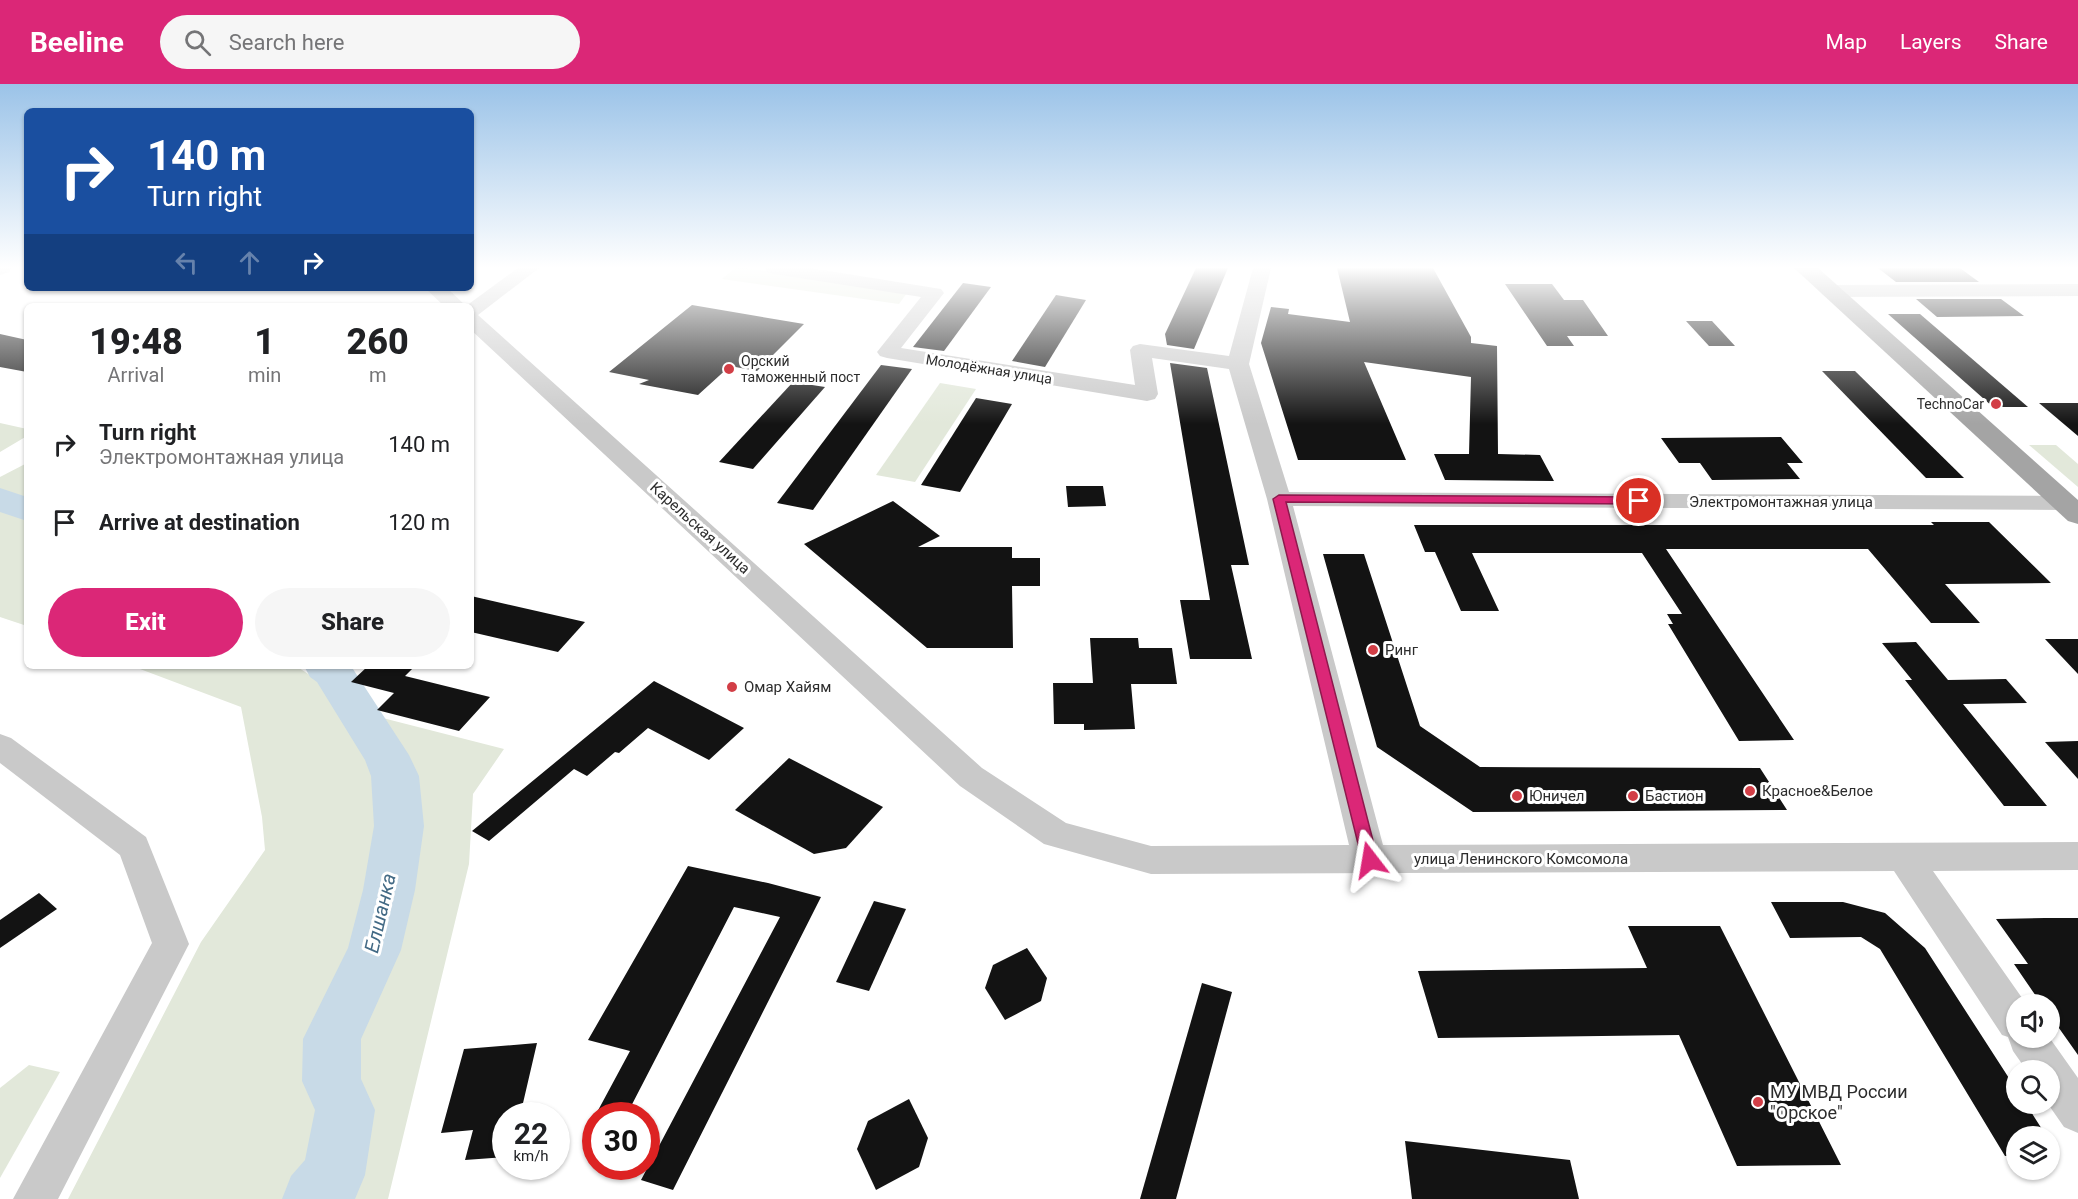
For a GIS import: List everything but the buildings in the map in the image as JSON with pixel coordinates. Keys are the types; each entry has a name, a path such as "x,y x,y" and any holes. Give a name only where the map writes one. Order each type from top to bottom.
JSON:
{"main road":[{"path":"1862,320 2072,509"}],"street":[{"name":"Молодёжная улица","path":"912,320 887,352 1147,394 1140,350 1238,364"},
{"path":"1249,320 1238,364 1279,499 1370,860"},
{"name":"Карельская улица","path":"474,322 928,738"},
{"name":"Электромонтажная улица","path":"1279,499 2072,509"},
{"name":"улица Ленинского Комсомола","path":"928,738 971,777 1056,834 1151,860 2078,856"},
{"path":"0,746 134,847 171,944 35,1199"},
{"path":"1904,857 2006,1007"},
{"path":"2034,1048 2078,1113"}],"shaded area":[{"path":"940,383 976,389 915,482 876,475"},
{"path":"0,423 24,428 24,438 0,452"},
{"path":"2029,445 2056,445 2078,464 2078,487"},
{"path":"24,465 24,625 0,617 0,477"},
{"path":"140,669 301,669 371,715 504,749 473,794 469,864 388,1199 68,1199 201,942 265,850 262,817 241,707"},
{"path":"29,1065 60,1072 0,1178 0,1088"}],"waterway":[{"name":"Елшанка","path":"0,499 24,509"},
{"name":"Елшанка","path":"314,1199 334,1175 345,1110 332,1081 332,1039 374,950 389,890 399,826 395,776 386,755 329,669"}],"place":[{"name":"Орский таможенный пост","path":"729,369"},
{"name":"TechnoCar","path":"1996,404"},
{"name":"Ринг","path":"1373,650"},
{"name":"Омар Хайям","path":"732,687"},
{"name":"Красное&Белое","path":"1750,791"},
{"name":"Юничел","path":"1517,796"},
{"name":"Бастион","path":"1633,796"},
{"name":"МУ МВД России \"Орское\"","path":"1758,1102"}],"route":[{"path":"1370,860 1279,499 1639,501"}]}
